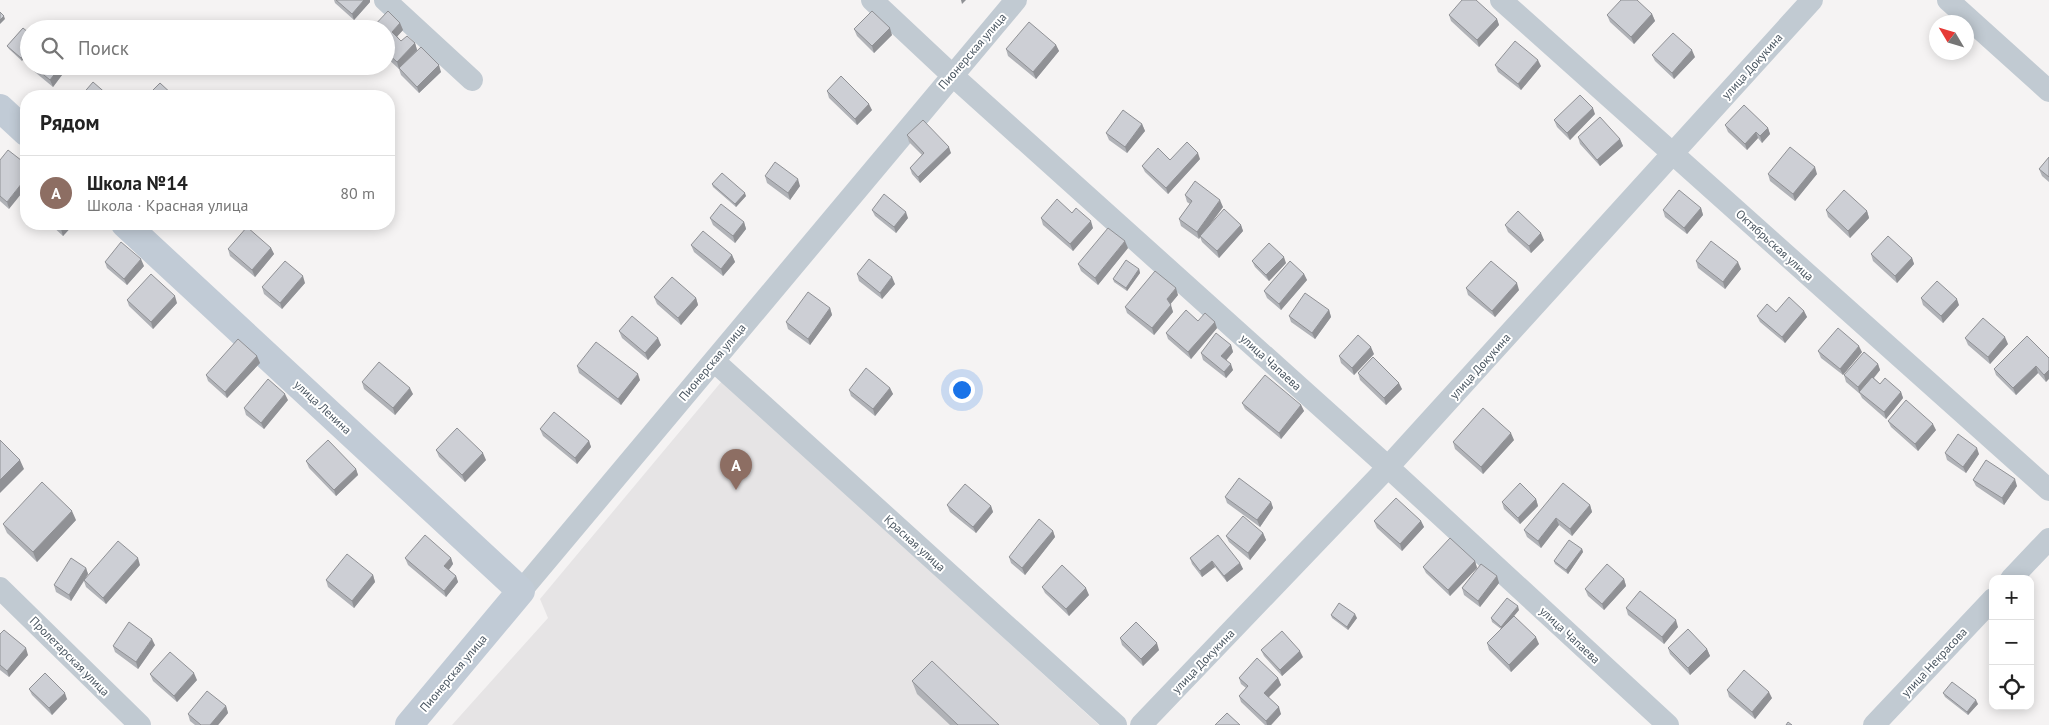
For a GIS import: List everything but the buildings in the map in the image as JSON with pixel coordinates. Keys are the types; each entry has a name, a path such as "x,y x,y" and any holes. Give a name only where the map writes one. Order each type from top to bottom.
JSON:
{"street":[{"path":"385,0 472,80"},
{"name":"улица Чапаева","path":"872,0 1388,467 1668,725"},
{"name":"Пионерская улица","path":"409,725 952,74 1016,0"},
{"name":"Октябрьская улица","path":"1501,0 2049,490"},
{"name":"улица Докукина","path":"1141,725 1388,467 1812,0"},
{"path":"1948,0 2049,91"},
{"path":"0,108 20,126"},
{"name":"улица Ленина","path":"131,230 521,591"},
{"name":"Красная улица","path":"714,361 1116,725"},
{"path":"2015,575 2049,538"},
{"name":"Пролетарская улица","path":"0,588 140,725"},
{"name":"улица Некрасова","path":"1874,725 1989,603"}],"shaded area":[{"path":"722,381 1099,725 452,725 548,618 540,599"}],"place":[{"name":"Школа №14","path":"736,490"}]}
